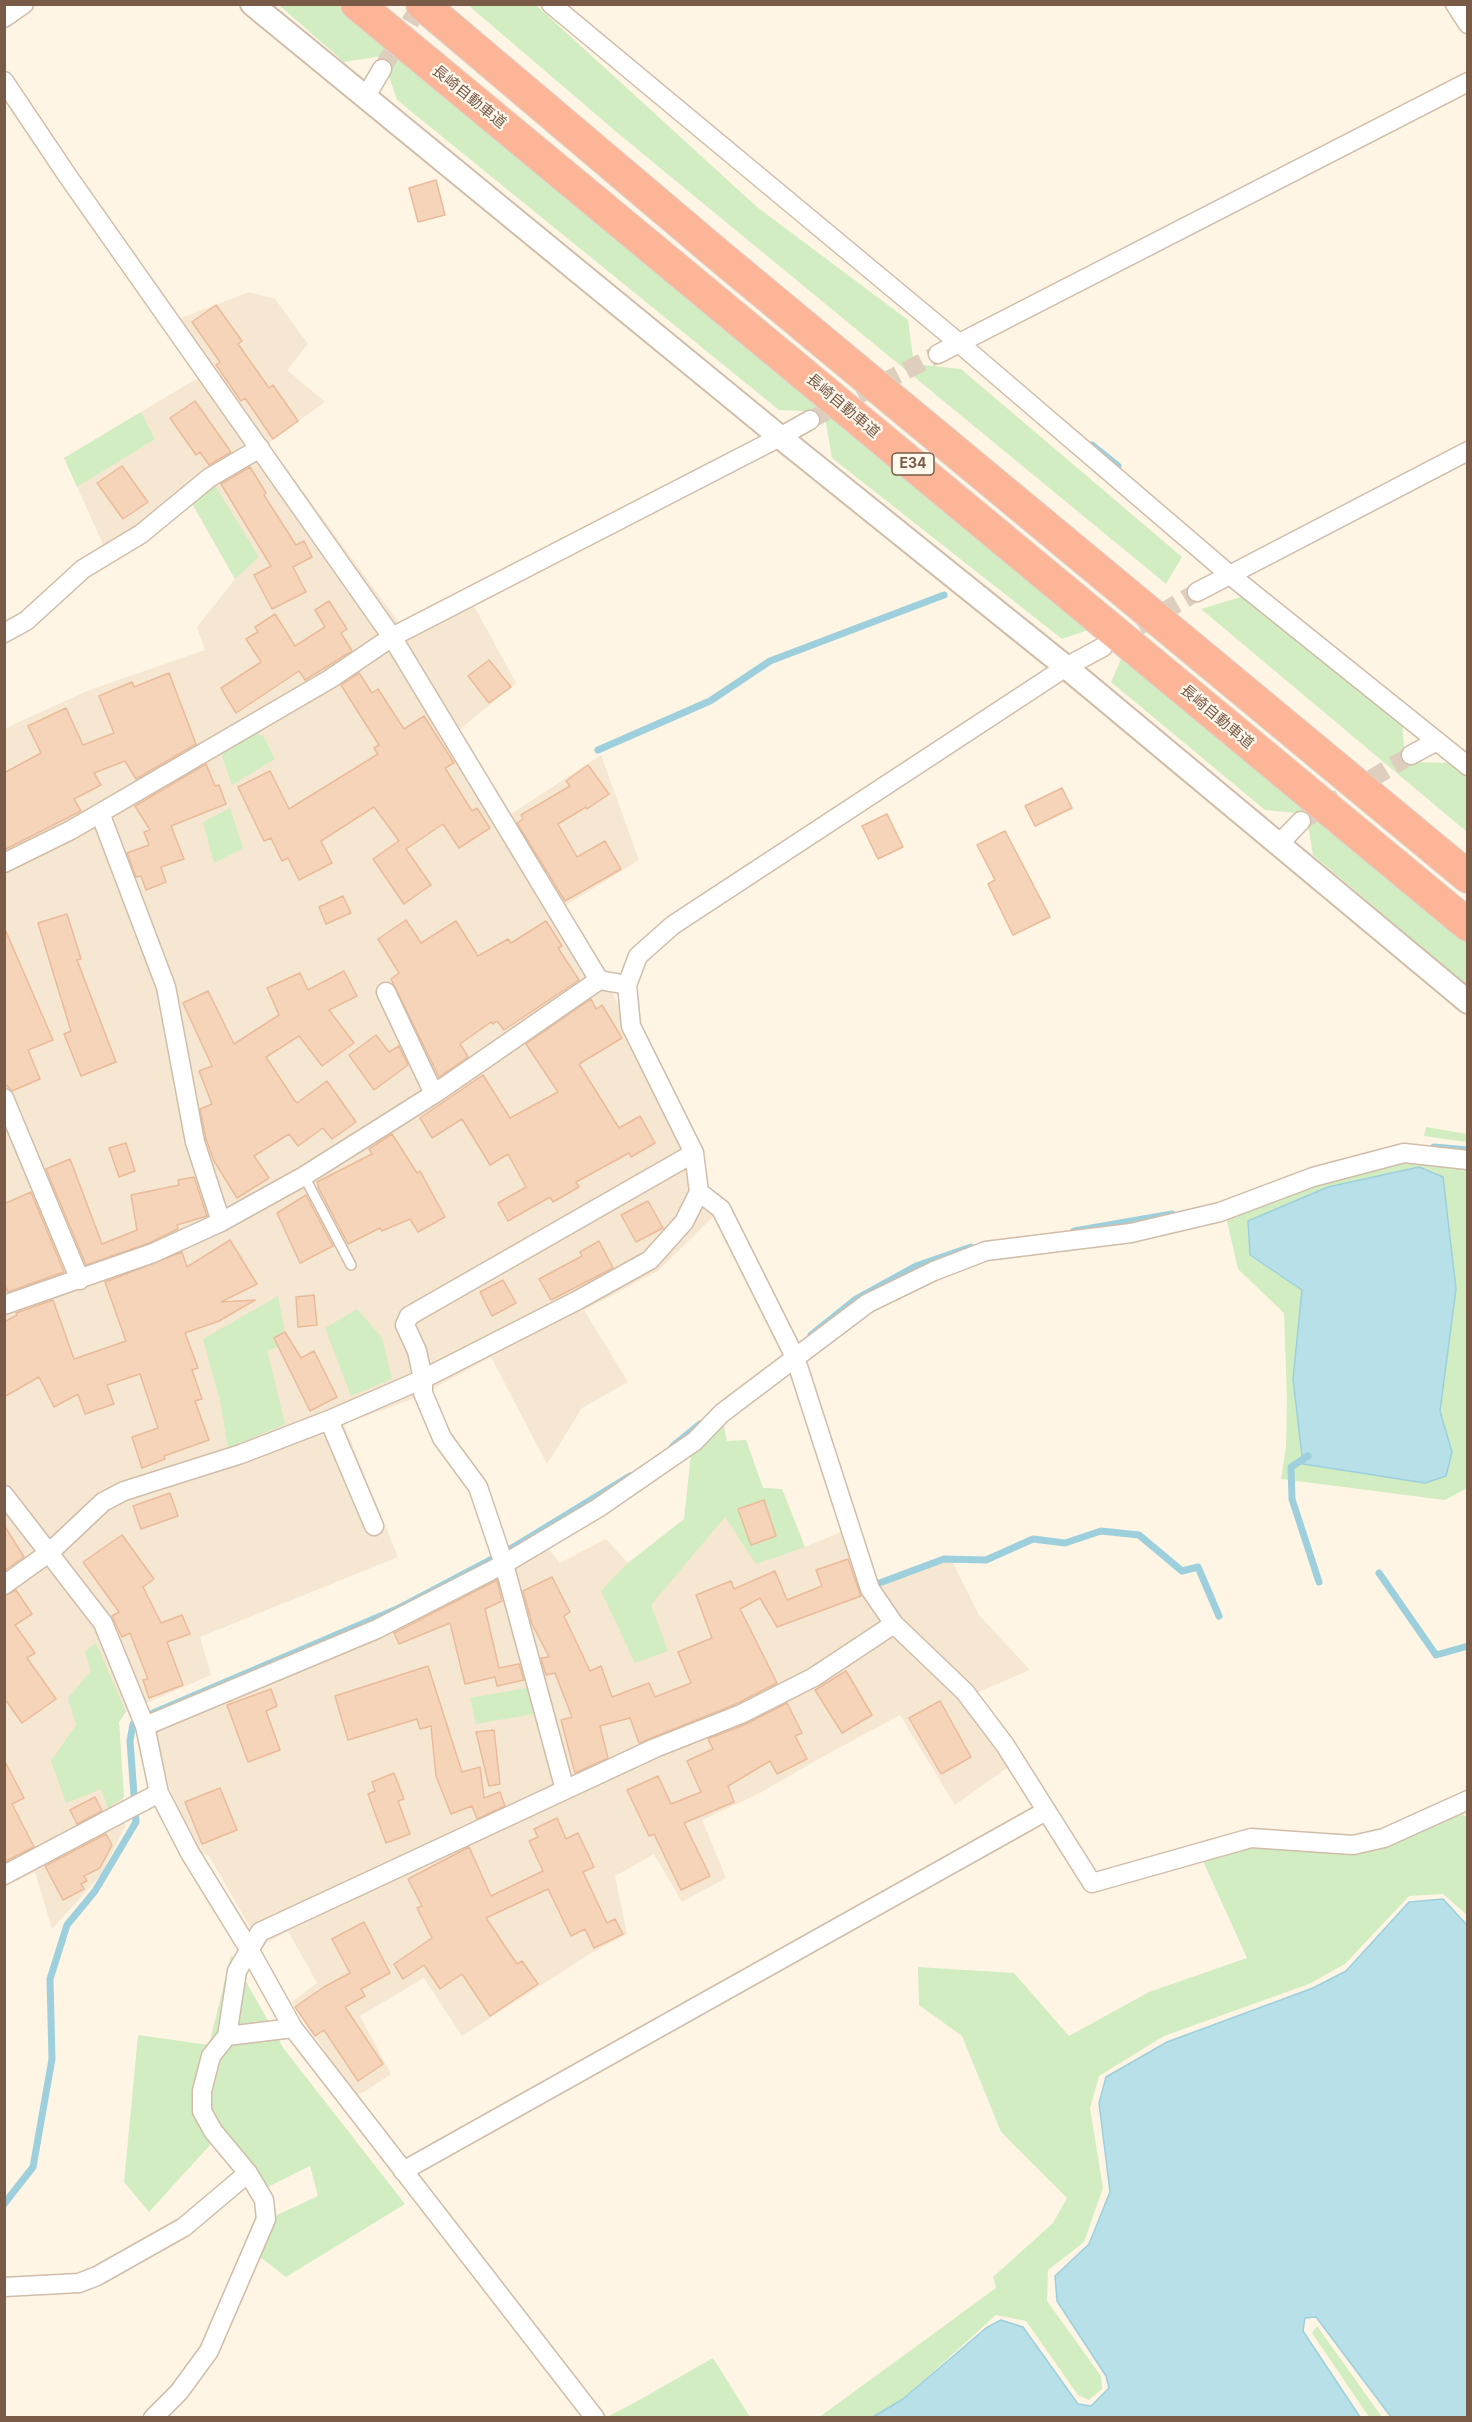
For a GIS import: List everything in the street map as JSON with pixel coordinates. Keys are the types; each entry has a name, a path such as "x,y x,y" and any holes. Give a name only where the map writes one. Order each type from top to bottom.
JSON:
{"highway":[{"name":"長崎自動車道","path":"357,4 1467,925"},
{"name":"E34","path":"422,4 740,273 1467,877"}],"street":[{"path":"4,18 24,4"},
{"path":"252,4 780,437 1066,667 1467,1002"},
{"path":"552,4 959,343 1230,575 1467,766"},
{"path":"1455,4 1467,24"},
{"path":"365,98 382,69"},
{"path":"4,81 67,175 392,637 599,980"},
{"path":"938,354 1467,82"},
{"path":"4,863 100,813 330,679 392,637 810,420"},
{"path":"4,633 26,621 83,569 141,534 209,478 260,448"},
{"path":"1197,592 1467,451"},
{"path":"4,1585 50,1552 103,1502 124,1491 242,1454 329,1420 423,1379 578,1300 650,1260 684,1222 699,1192 694,1153 631,1026 627,985 639,956 673,926 1066,667 1103,647"},
{"path":"1411,755 1437,741"},
{"path":"100,813 166,987 195,1142 221,1222"},
{"path":"1279,844 1301,821"},
{"path":"4,1305 153,1253 221,1222 304,1176 434,1094 599,980 627,985"},
{"path":"386,992 434,1094"},
{"path":"4,1098 80,1280"},
{"path":"565,1790 504,1564 478,1488 442,1438 423,1393 423,1379 417,1351 405,1325 409,1316 694,1153"},
{"path":"145,1726 377,1629 504,1564 598,1508 695,1441 722,1413 868,1303 934,1270 986,1251 1131,1233 1220,1212 1313,1177 1404,1153 1467,1160"},
{"path":"699,1192 721,1209 795,1357 870,1589 894,1624 965,1692 1005,1745 1092,1883 1251,1838 1353,1845 1384,1838 1467,1800"},
{"path":"329,1420 374,1526"},
{"path":"4,1495 103,1623 145,1726 153,1797 190,1852 249,1949 293,2028 595,2418"},
{"path":"153,2418 179,2392 208,2351 266,2219 264,2200 248,2173 213,2131 202,2111 202,2091 211,2056 226,2036 237,1971 260,1932 656,1748 741,1714 814,1677 894,1624"},
{"path":"4,1875 153,1797"},
{"path":"402,2171 1046,1811"},
{"path":"226,2036 293,2028"},
{"path":"4,2287 79,2283 97,2276 184,2227 248,2173"}],"lane":[{"path":"304,1176 351,1265"}],"shaded area":[{"path":"249,292 275,299 308,344 287,370 325,402 268,443 399,623 463,591 474,606 516,683 457,732 508,816 601,755 639,860 563,907 601,968 715,1215 658,1271 584,1310 628,1382 582,1408 547,1464 491,1357 418,1397 344,1424 398,1557 200,1637 211,1675 126,1712 119,1722 125,1827 101,1875 52,1929 35,1872 4,1887 4,729 87,691 205,650 197,627 235,579 192,504 106,562 102,542 64,458 201,376 176,320"},
{"path":"746,1440 763,1488 782,1489 805,1547 843,1531 873,1582 950,1557 979,1615 1030,1670 976,1693 1011,1765 955,1805 900,1715 760,1793 702,1820 726,1878 682,1902 654,1854 615,1876 627,1934 588,1955 462,2036 424,1978 360,2016 391,2074 354,2096 292,2002 317,1983 288,1931 261,1946 209,1856 198,1852 170,1790 155,1729 546,1546 560,1563 606,1539 628,1563 651,1604"}],"green space":[{"path":"279,5 338,5 576,205 1091,629 1062,639 832,458 824,412 779,410 397,100 382,56 344,62"},
{"path":"468,5 536,5 757,207 908,320 914,364 961,369 1182,557 1166,584 620,135"},
{"path":"141,412 155,439 77,487 64,458"},
{"path":"214,484 259,557 235,579 192,503"},
{"path":"1241,597 1402,720 1405,762 1451,763 1467,777 1467,832 1201,609"},
{"path":"1124,652 1467,938 1467,986 1313,855 1306,814 1265,810 1111,682"},
{"path":"252,731 264,737 275,759 232,785 220,751"},
{"path":"230,808 243,848 214,863 203,822"},
{"path":"1426,1127 1467,1134 1467,1142 1424,1136"},
{"path":"1425,1158 1467,1170 1467,1488 1445,1500 1281,1479 1286,1447 1287,1400 1284,1313 1238,1269 1226,1217 1331,1176","holes":["1419,1167 1456,1289 1440,1411 1452,1452 1293,1379 1302,1290 1250,1256 1248,1221 1328,1187"]},
{"path":"278,1296 287,1345 267,1350 285,1424 228,1448 220,1401 203,1339"},
{"path":"357,1309 382,1338 392,1379 351,1396 325,1328"},
{"path":"723,1422 727,1441 746,1440 763,1488 782,1489 805,1547 756,1564 725,1517 651,1605 668,1651 635,1663 601,1591 628,1563 684,1519 691,1454"},
{"path":"96,1643 126,1712 119,1722 124,1797 108,1808 101,1789 66,1803 51,1761 76,1725 68,1698 91,1671 85,1651"},
{"path":"532,1687 539,1713 476,1724 470,1698"},
{"path":"1456,1811 1467,1817 1467,1915 1443,1894 1409,1896 1345,1964 1309,1984 1164,2036 1099,2076 1090,2108 1103,2188 1084,2242 1048,2270 1047,2301 1101,2376 1102,2389 1089,2400 1078,2395 1026,2321 996,2315 903,2399 873,2417 818,2418 996,2288 993,2277 1053,2223 1067,2198 1001,2132 962,2036 919,2005 918,1967 1014,1973 1069,2036 1149,1992 1247,1958 1202,1859 1254,1844 1366,1853"},
{"path":"231,1955 284,2049 405,2204 286,2277 256,2254 277,2215 318,2196 310,2166 268,2187 248,2159 211,2144 149,2212 124,2182 138,2035 209,2045"},
{"path":"1317,2326 1382,2417 1369,2417 1312,2333"},
{"path":"713,2358 750,2417 609,2416 634,2403"}],"water":[{"path":"1419,1167 1443,1177 1456,1289 1440,1411 1452,1452 1446,1476 1425,1483 1303,1464 1293,1379 1302,1290 1250,1255 1248,1221 1328,1187"},
{"path":"1443,1899 1467,1925 1467,2417 1391,2417 1316,2317 1305,2318 1303,2331 1360,2417 873,2417 903,2399 986,2328 1001,2320 1023,2327 1078,2404 1091,2406 1109,2388 1106,2376 1057,2301 1055,2276 1089,2244 1110,2192 1099,2103 1106,2077 1167,2042 1313,1988 1346,1971 1409,1902"}],"building":[{"path":"436,180 445,215 418,222 409,188"},
{"path":"216,305 242,341 238,344 269,388 273,385 298,421 273,439 245,398 241,401 216,365 220,362 192,322"},
{"path":"195,401 231,452 209,465 200,452 196,455 170,418"},
{"path":"122,466 148,502 123,519 97,483"},
{"path":"250,467 266,493 264,495 296,545 304,541 312,557 293,567 306,592 272,609 254,575 271,566 221,484"},
{"path":"329,601 347,629 341,633 352,651 305,680 299,671 236,713 221,688 261,662 246,639 258,632 255,627 275,614 295,646 325,627 315,610"},
{"path":"489,660 511,687 489,703 468,676"},
{"path":"169,673 196,744 136,779 125,761 94,773 101,785 74,799 81,811 4,850 4,773 41,753 28,726 66,708 83,745 114,733 99,696 132,682 134,687"},
{"path":"359,673 372,693 378,689 404,729 424,716 454,763 445,768 472,811 477,808 490,828 459,848 443,824 406,849 431,885 404,904 373,859 399,841 374,807 321,841 332,863 299,880 288,858 282,861 271,838 264,841 238,787 270,771 289,809 378,754 374,748 379,745 341,685"},
{"path":"206,764 215,786 219,785 226,804 171,826 184,859 161,867 166,882 146,890 141,876 136,877 127,853 149,845 144,832 150,830 135,806"},
{"path":"588,765 609,794 558,824 577,857 605,841 621,869 565,901 517,823 523,819 521,815 570,786 566,781"},
{"path":"1062,788 1072,808 1035,826 1025,806"},
{"path":"887,814 903,847 878,859 862,826"},
{"path":"1005,831 1050,917 1013,935 988,884 995,880 977,845"},
{"path":"343,896 351,913 326,924 319,907"},
{"path":"67,914 81,959 77,960 116,1062 81,1076 64,1034 71,1031 38,923"},
{"path":"406,920 421,943 456,921 478,956 508,939 511,943 546,921 562,946 558,948 579,980 504,1030 497,1021 493,1024 491,1022 460,1044 468,1057 439,1077 391,979 399,973 378,939"},
{"path":"4,927 53,1040 28,1050 40,1079 12,1091 4,1083"},
{"path":"344,971 357,996 329,1010 354,1043 322,1066 299,1036 266,1057 297,1103 327,1081 356,1122 332,1139 323,1128 298,1146 289,1134 254,1156 269,1178 237,1198 214,1161 206,1139 200,1109 212,1104 199,1071 212,1066 183,1003 208,991 234,1044 279,1015 267,988 300,973 308,990"},
{"path":"591,999 596,1009 602,1005 622,1038 579,1064 619,1128 640,1116 655,1143 631,1157 629,1153 576,1182 579,1187 553,1202 550,1197 508,1221 498,1203 526,1187 508,1154 490,1165 462,1119 432,1138 420,1118 483,1075 510,1118 558,1092 526,1044"},
{"path":"376,1035 389,1052 399,1046 408,1065 374,1090 349,1055"},
{"path":"392,1134 417,1173 420,1171 445,1217 418,1232 410,1219 382,1231 380,1228 348,1244 317,1182 372,1154 369,1149"},
{"path":"126,1143 135,1171 119,1177 109,1148"},
{"path":"70,1159 102,1244 137,1230 131,1195 179,1185 178,1180 194,1177 207,1216 177,1225 178,1229 149,1243 86,1265 46,1169"},
{"path":"31,1192 64,1272 8,1292 4,1283 4,1204"},
{"path":"306,1195 333,1246 300,1263 277,1213"},
{"path":"648,1201 663,1228 636,1242 621,1215"},
{"path":"230,1240 257,1284 221,1302 255,1300 219,1321 185,1333 198,1368 192,1370 202,1399 195,1401 209,1440 164,1456 165,1459 142,1468 132,1437 158,1428 140,1374 107,1385 114,1404 85,1414 78,1394 54,1407 39,1377 4,1397 4,1322 17,1315 16,1313 53,1300 74,1359 126,1341 105,1282 182,1252 187,1267"},
{"path":"599,1241 613,1268 551,1300 539,1279 582,1256 580,1252"},
{"path":"503,1280 516,1303 492,1316 480,1292"},
{"path":"314,1295 317,1325 298,1327 296,1297"},
{"path":"285,1332 301,1358 314,1351 337,1397 310,1411 274,1338"},
{"path":"170,1493 178,1516 141,1529 133,1506"},
{"path":"764,1500 776,1536 751,1545 738,1509"},
{"path":"4,1525 24,1557 4,1571"},
{"path":"122,1535 154,1579 143,1587 161,1623 182,1615 190,1634 167,1642 183,1685 149,1698 143,1680 148,1679 130,1633 122,1637 112,1616 119,1612 83,1562"},
{"path":"848,1559 861,1596 777,1627 760,1598 740,1609 777,1683 736,1704 639,1743 630,1718 600,1726 608,1758 575,1773 561,1720 572,1717 555,1673 546,1675 541,1658 549,1657 532,1624 523,1591 552,1577 570,1612 564,1616 590,1671 601,1666 612,1697 649,1683 655,1697 691,1683 678,1652 712,1638 696,1595 731,1581 734,1589 775,1571 787,1600 822,1586 816,1570"},
{"path":"497,1580 502,1601 485,1609 499,1668 519,1664 524,1680 497,1686 495,1677 465,1684 450,1623 399,1644 394,1633"},
{"path":"16,1590 32,1614 15,1625 35,1653 27,1658 56,1699 22,1723 4,1698 4,1596"},
{"path":"428,1666 462,1772 480,1767 484,1798 500,1792 505,1806 477,1819 472,1806 451,1814 436,1776 431,1726 420,1729 417,1719 348,1740 335,1696"},
{"path":"846,1671 872,1715 842,1733 815,1690"},
{"path":"271,1689 277,1706 266,1711 280,1750 248,1762 227,1705"},
{"path":"940,1701 971,1757 941,1774 909,1718"},
{"path":"787,1703 802,1733 795,1736 807,1759 777,1774 770,1761 728,1786 734,1802 684,1823 710,1876 681,1890 654,1834 649,1836 627,1790 658,1776 671,1804 701,1792 687,1761 713,1749 708,1739 746,1724"},
{"path":"494,1730 500,1784 489,1786 476,1732"},
{"path":"4,1760 24,1798 12,1804 34,1847 4,1862"},
{"path":"394,1773 404,1799 398,1801 410,1834 386,1843 368,1794 375,1791 372,1782"},
{"path":"220,1788 237,1830 202,1844 185,1802"},
{"path":"95,1797 102,1811 77,1824 70,1810"},
{"path":"557,1818 566,1839 578,1833 594,1867 583,1872 607,1923 615,1919 623,1934 594,1948 585,1929 571,1936 548,1889 486,1918 517,1964 522,1961 538,1984 490,2016 462,1974 440,1989 424,1965 403,1979 394,1964 432,1938 417,1908 422,1906 408,1879 469,1847 491,1896 543,1871 529,1841 538,1837 534,1829"},
{"path":"106,1834 112,1845 100,1868 84,1876 87,1881 81,1884 84,1889 63,1900 45,1866"},
{"path":"364,1922 390,1973 361,1989 365,1996 345,2007 383,2064 358,2081 324,2030 315,2036 295,2007 350,1973 332,1939"}],"waterway":[{"path":"1092,445 1118,466"},
{"path":"598,750 710,701 770,661 944,595"},
{"path":"1434,1147 1468,1150"},
{"path":"1074,1231 1172,1214"},
{"path":"811,1335 856,1299 916,1266 971,1247"},
{"path":"673,1446 700,1424"},
{"path":"1308,1456 1291,1467 1292,1499 1319,1582"},
{"path":"4,2204 33,2167 52,2059 50,1979 67,1925 95,1891 136,1822 130,1741 133,1724 153,1713 397,1609 507,1551 630,1476"},
{"path":"874,1585 944,1559 986,1560 1033,1539 1065,1543 1101,1531 1139,1535 1182,1571 1198,1567 1219,1616"},
{"path":"1379,1573 1436,1655 1468,1646"}],"tunnel":[{"path":"382,69 421,4"},
{"path":"810,420 938,354"},
{"path":"1115,640 1197,592"},
{"path":"1301,821 1411,755"}]}
